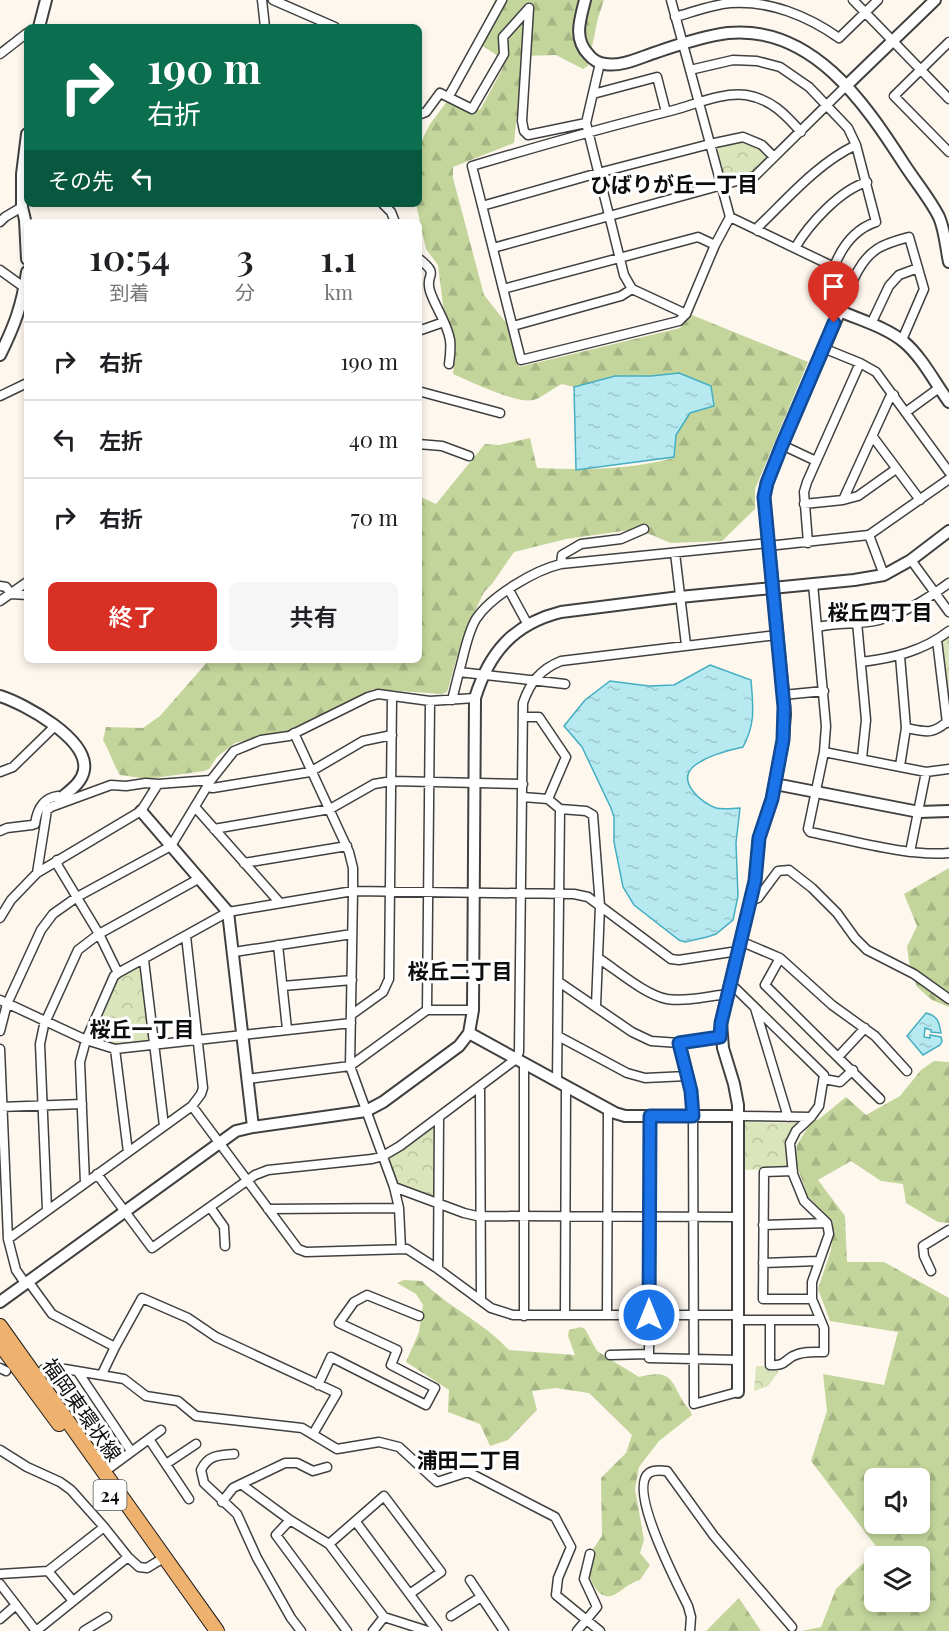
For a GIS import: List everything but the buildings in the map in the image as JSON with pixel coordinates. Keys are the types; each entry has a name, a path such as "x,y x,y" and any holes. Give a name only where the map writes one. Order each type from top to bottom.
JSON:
{"main road":[{"name":"福岡東環状線","path":"0,1326 104,1472 207,1631"},
{"name":"福岡東環状線","path":"0,1344 217,1631"}],"street":[{"path":"39,24 46,0"},
{"path":"262,0 265,24"},
{"path":"273,0 328,24"},
{"path":"449,96 502,0"},
{"path":"585,0 578,29 580,42 592,59 600,63 613,65 628,62 682,43 726,33 749,32 768,35 798,46 815,58 847,86 875,119 944,216 949,262"},
{"path":"671,0 682,43 690,70 699,103 721,185 730,217 715,245 686,314 679,321 521,360 472,166 588,132 699,103 734,95 769,102 783,112 801,132"},
{"path":"853,0 949,99"},
{"path":"675,16 729,3 764,3 808,19 839,38 878,0"},
{"path":"493,248 756,176 935,0"},
{"path":"422,114 426,112 440,93 471,109 504,54 503,37 530,8 522,121 524,131 528,135 586,123"},
{"path":"0,54 24,35"},
{"path":"948,44 894,96 949,152"},
{"path":"690,70 733,60 765,63 780,68 809,87 848,128 867,182 876,222 868,224 854,234 846,243 834,267 730,217"},
{"path":"600,63 586,123 624,275 632,289 686,314"},
{"path":"593,94 657,77 666,112"},
{"path":"482,206 598,173 743,137 762,145 774,157"},
{"path":"758,231 759,226 813,174 838,154 856,146"},
{"path":"24,158 22,207 25,219"},
{"path":"795,248 804,233 844,193 867,182"},
{"path":"0,222 22,207"},
{"path":"503,289 698,237 715,245"},
{"path":"679,1043 693,1116 694,1404 738,1392 738,1116 736,1093 720,1037 721,1023 755,881 759,838 772,799 783,740 783,695 764,497 782,445 823,348 863,263 878,248 909,237 924,289 902,340"},
{"path":"422,261 430,267 432,272 429,288 450,341 449,364"},
{"path":"871,324 889,286 899,275 918,268"},
{"path":"0,270 24,287"},
{"path":"513,326 621,296 632,289"},
{"path":"0,354 16,323 24,292"},
{"path":"840,311 902,340 916,355 949,402"},
{"path":"422,330 444,322"},
{"path":"823,348 876,372 949,472"},
{"path":"808,543 804,492 860,363"},
{"path":"0,396 24,384"},
{"path":"906,412 939,388"},
{"path":"422,392 500,413"},
{"path":"843,500 890,397 894,395"},
{"path":"873,437 920,500"},
{"path":"422,444 442,446 469,456"},
{"path":"782,445 816,461"},
{"path":"804,504 858,496 896,469"},
{"path":"452,700 470,632 476,619 483,610 517,583 545,567 675,553 808,543 869,535 949,479"},
{"path":"561,564 562,555 581,544 621,539 644,528"},
{"path":"1,1298 27,1282 236,1131 366,1111 383,1102 459,1046 469,1033 473,1010 475,698 482,675 507,640 543,616 561,612 884,575 911,560 949,531"},
{"path":"869,535 884,575"},
{"path":"675,553 686,645"},
{"path":"911,560 949,612"},
{"path":"818,627 877,620 898,614 949,583"},
{"path":"0,601 24,584"},
{"path":"813,584 826,726 824,752 808,829 810,832 910,852 934,855 949,853"},
{"path":"0,586 6,587 11,594"},
{"path":"509,590 528,625"},
{"path":"11,594 24,595"},
{"path":"857,622 866,720 862,758"},
{"path":"861,662 900,656 938,640 949,631"},
{"path":"524,1316 524,1216 519,1052 524,703 533,681 543,670 561,661 777,635"},
{"path":"906,728 929,732 948,721 938,640"},
{"path":"900,656 906,728 900,766"},
{"path":"459,672 565,684"},
{"path":"783,695 824,691"},
{"path":"0,1031 4,1002 41,930 53,914 77,897 171,846 209,784 234,751 261,740 294,733 378,694 430,701 475,698"},
{"path":"0,696 17,701 74,741 81,750 84,762 81,778 76,786 47,810 37,873"},
{"path":"4,1002 86,1040 116,1049 243,1035 351,1019 383,992 389,979 392,697"},
{"path":"428,1010 430,701"},
{"path":"524,717 539,717 566,757 548,799"},
{"path":"0,772 13,767 54,727"},
{"path":"294,733 347,846 353,868 350,1066 394,1187 399,1208 401,1249"},
{"path":"51,807 111,785 209,784 213,788 312,772 363,741 392,735"},
{"path":"824,752 926,772 949,769"},
{"path":"910,852 926,772"},
{"path":"214,829 330,809 374,784 392,782 522,783"},
{"path":"0,918 11,900 37,873 141,811 158,784"},
{"path":"774,784 919,812 949,812"},
{"path":"0,831 35,824 36,812 40,806 51,797 57,796 60,799"},
{"path":"522,797 548,799 560,809 586,811 592,815 600,906 596,1006"},
{"path":"195,807 280,903"},
{"path":"560,809 558,1036 562,1084 566,1216 565,1315"},
{"path":"141,811 228,912 253,1127"},
{"path":"244,863 347,846"},
{"path":"57,860 58,866 99,934 118,973"},
{"path":"751,901 758,898 778,871 789,870 829,904 867,950 914,974 949,999"},
{"path":"47,1210 40,1044 46,1021 78,950 99,934 200,878"},
{"path":"85,1183 80,1062 86,1040 114,976 228,912 353,891 574,894 588,897 671,959 679,960 739,946 780,958 832,1005 875,1036 907,1071"},
{"path":"234,952 352,934"},
{"path":"8,1239 192,1106 201,1094 203,1088 186,936"},
{"path":"278,945 288,1029"},
{"path":"598,958 653,994 666,999 683,1000 730,989 755,1007 824,1075 819,1106 796,1131 790,1143 793,1171 804,1201 827,1223 829,1234 812,1282 812,1299 824,1328 824,1352 807,1352 795,1355 780,1365 770,1365 770,1320"},
{"path":"780,958 765,985 880,1099"},
{"path":"144,960 164,1126"},
{"path":"283,986 352,980"},
{"path":"559,982 632,1032 651,1041 679,1043 720,1037"},
{"path":"755,1007 788,1117"},
{"path":"247,1079 350,1066 428,1010 473,1010"},
{"path":"838,1057 865,1028"},
{"path":"469,1033 608,1110 625,1116 811,1117"},
{"path":"558,1036 627,1073 645,1078 687,1076"},
{"path":"0,1049 8,1239 16,1270 52,1314 115,1347"},
{"path":"116,1049 128,1152"},
{"path":"97,1174 152,1248 247,1180 268,1170 383,1156 520,1061"},
{"path":"824,1079 840,1082 853,1070"},
{"path":"480,1087 481,1300"},
{"path":"2,1107 82,1104"},
{"path":"192,1106 298,1250 306,1252 401,1249 415,1253 499,1311 524,1316 694,1315 770,1320 820,1320"},
{"path":"607,1315 608,1110"},
{"path":"650,1116 649,1358 738,1360"},
{"path":"438,1269 439,1117"},
{"path":"793,1171 764,1172 763,1299 812,1299"},
{"path":"394,1187 464,1214 480,1216 738,1217"},
{"path":"210,1207 224,1227 225,1246"},
{"path":"268,1209 399,1208"},
{"path":"763,1225 827,1223"},
{"path":"930,1271 923,1246 949,1230"},
{"path":"763,1263 818,1261"},
{"path":"318,1385 331,1357 426,1405 435,1388 391,1365 397,1350 339,1323 354,1302 368,1295 419,1316"},
{"path":"102,1374 142,1298 188,1318 216,1337 337,1393 313,1434"},
{"path":"610,1355 649,1354"},
{"path":"44,1369 102,1374 124,1379 146,1396 178,1401 196,1416 302,1428 341,1450 379,1442 399,1447 437,1482 468,1472 555,1517 571,1547 558,1578 556,1595 600,1631"},
{"path":"78,1372 131,1451"},
{"path":"104,1472 161,1430"},
{"path":"149,1439 189,1499"},
{"path":"166,1464 196,1444"},
{"path":"0,1450 71,1490 139,1567 147,1568 161,1559"},
{"path":"234,1454 215,1455 208,1458 201,1470 204,1484 237,1514 257,1558 291,1618 301,1631"},
{"path":"222,1502 233,1488 285,1463 297,1463 313,1471 327,1467"},
{"path":"690,1631 691,1617 688,1606 647,1512 643,1489 645,1479 649,1473 657,1470 668,1471 714,1536 792,1627"},
{"path":"241,1484 290,1520 329,1544 384,1617 428,1631"},
{"path":"329,1544 384,1496 441,1572 411,1593"},
{"path":"290,1520 276,1535 347,1631"},
{"path":"356,1522 437,1631"},
{"path":"0,1574 48,1570 104,1527"},
{"path":"577,1631 597,1606 584,1579 590,1554"},
{"path":"0,1584 36,1631 128,1557"},
{"path":"48,1570 73,1601"},
{"path":"470,1580 504,1631"},
{"path":"450,1616 481,1597"},
{"path":"0,1619 16,1605"},
{"path":"84,1631 107,1617"},
{"path":"374,1631 384,1617"}],"green space":[{"path":"495,0 604,0 588,66 583,69 556,55 523,56 514,143 453,167 453,178 484,295 507,324 519,367 680,328 692,315 808,362 755,489 755,509 722,541 671,543 637,529 566,539 514,552 484,592 462,639 447,692 442,694 373,689 292,730 235,743 217,757 209,769 204,771 148,779 120,775 103,740 106,727 143,728 160,716 206,663 422,663 422,497 436,504 485,444 499,445 530,438 537,468 606,468 640,465 673,458 676,435 690,413 679,373 615,376 574,387 562,384 533,400 516,399 453,374 456,346 444,313 438,265 426,249 422,219 419,219 417,207 422,207 422,140 430,124 448,100 480,110 503,68 498,56 475,41"},
{"path":"738,141 747,142 758,148 769,156 769,159 751,174 722,181 715,145"},
{"path":"949,636 949,711 942,645 943,640"},
{"path":"949,868 949,1007 932,1000 917,987 910,968 907,947 917,926 904,894"},
{"path":"137,967 143,967 150,1041 116,1047 91,1038 117,978"},
{"path":"934,1061 949,1062 949,1223 938,1222 906,1203 903,1184 881,1181 851,1161 818,1180 845,1216 847,1262 884,1262 949,1298 949,1631 802,1631 821,1627 836,1589 864,1562 864,1612 930,1612 930,1546 876,1546 867,1534 930,1534 930,1468 864,1468 864,1531 811,1461 827,1411 823,1374 884,1385 898,1332 830,1321 818,1289 831,1250 833,1222 808,1197 795,1160 797,1145 811,1122 819,1119 846,1097 866,1115 900,1096 921,1070"},
{"path":"745,1122 796,1123 786,1150 788,1165 783,1168 741,1170 742,1127"},
{"path":"436,1124 436,1198 396,1183 386,1158 402,1150"},
{"path":"404,1280 422,1281 488,1331 509,1350 575,1355 568,1336 569,1330 581,1327 585,1329 597,1351 639,1377 658,1374 669,1378 692,1415 659,1441 639,1467 635,1489 644,1540 640,1553 650,1565 640,1580 614,1595 602,1595 594,1586 584,1562 602,1536 601,1478 626,1453 632,1435 589,1393 556,1388 532,1391 537,1410 508,1440 490,1446 480,1424 448,1412 449,1390 406,1362 419,1332 423,1305 416,1294 397,1283"},
{"path":"756,1366 767,1366 769,1371 779,1371 768,1386 754,1391"},
{"path":"739,1598 761,1631 706,1631"}],"water":[{"path":"679,373 711,386 714,406 690,413 676,435 674,457 576,470 574,387 615,376"},
{"path":"710,665 751,680 752,722 743,747 699,762 689,772 688,778 693,791 710,805 722,809 740,808 736,843 738,896 733,920 716,934 685,942 679,940 634,905 623,887 614,842 614,817 611,808 582,747 564,726 585,700 610,681 649,686 674,685"},
{"path":"926,1013 937,1020 941,1033 931,1032 925,1028 924,1037 930,1038 930,1035 941,1037 942,1041 940,1045 923,1055 907,1036"}],"district":[{"name":"ひばりが丘一丁目","path":"674,183"},
{"name":"桜丘四丁目","path":"880,611"},
{"name":"桜丘二丁目","path":"460,970"},
{"name":"桜丘一丁目","path":"142,1028"},
{"name":"浦田二丁目","path":"469,1459"}],"route":[{"path":"649,1315 650,1116 693,1116 691,1091 679,1043 720,1037 721,1023 755,881 761,828 772,799 783,740 785,714 764,497 782,445 834,323"}]}
